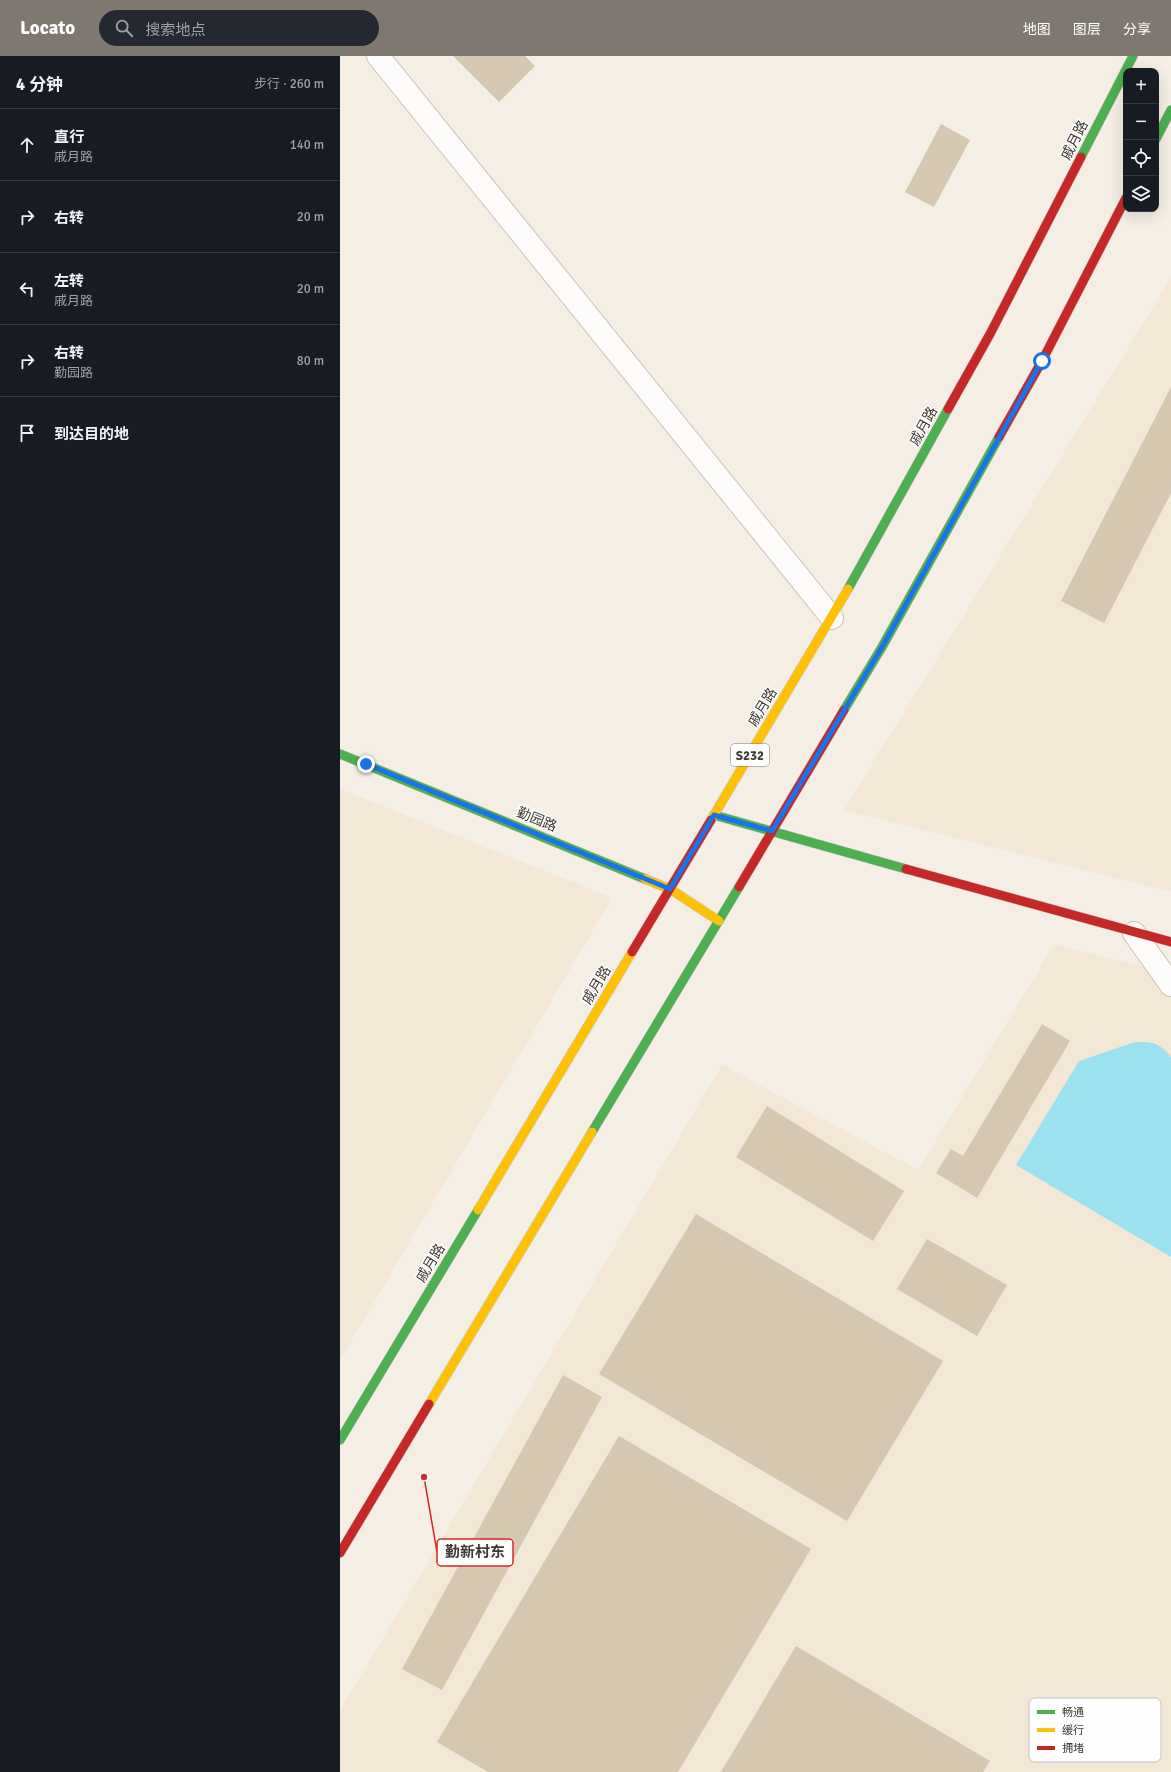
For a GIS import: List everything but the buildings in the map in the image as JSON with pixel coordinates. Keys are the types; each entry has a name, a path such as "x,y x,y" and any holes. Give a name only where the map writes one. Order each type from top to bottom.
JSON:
{"main road":[{"name":"戚月路","path":"340,1440 832,618 990,334 1133,56"},
{"path":"1159,133 1171,110"},
{"path":"340,1553 882,647 1042,361 1123,204"},
{"name":"勤园路","path":"340,754 670,889 719,920"},
{"path":"714,815 1134,934 1171,942"}],"street":[{"path":"378,56 832,618"},
{"path":"1134,934 1171,985"}],"shaded area":[{"path":"1171,278 1171,891 844,810"},
{"path":"340,789 612,898 340,1360"},
{"path":"1054,945 1171,974 1171,1772 340,1772 340,1711 722,1065 918,1170"}],"water":[{"path":"1135,1042 1155,1044 1162,1048 1171,1057 1171,1257 1016,1165 1079,1061"}],"traffic: fast":[{"path":"1081,157 1133,56"},
{"path":"1159,133 1171,110"},
{"path":"848,589 948,409"},
{"path":"844,710 882,647 999,437"},
{"path":"340,754 645,879"},
{"path":"714,815 906,869"},
{"path":"592,1132 739,887"},
{"path":"340,1440 478,1210"}],"traffic: slow":[{"path":"711,820 848,589"},
{"path":"645,879 670,889 719,921"},
{"path":"478,1210 632,952"},
{"path":"429,1404 592,1132"}],"traffic: jam":[{"path":"948,409 990,334 1081,157"},
{"path":"999,437 1042,361 1123,204"},
{"path":"739,887 844,710"},
{"path":"632,952 711,820"},
{"path":"906,869 1171,942"},
{"path":"340,1553 429,1404"}],"place":[{"name":"勤新村东","path":"424,1477"}],"route":[{"path":"366,764 670,889 714,815 772,831 882,647 1042,361"}]}
